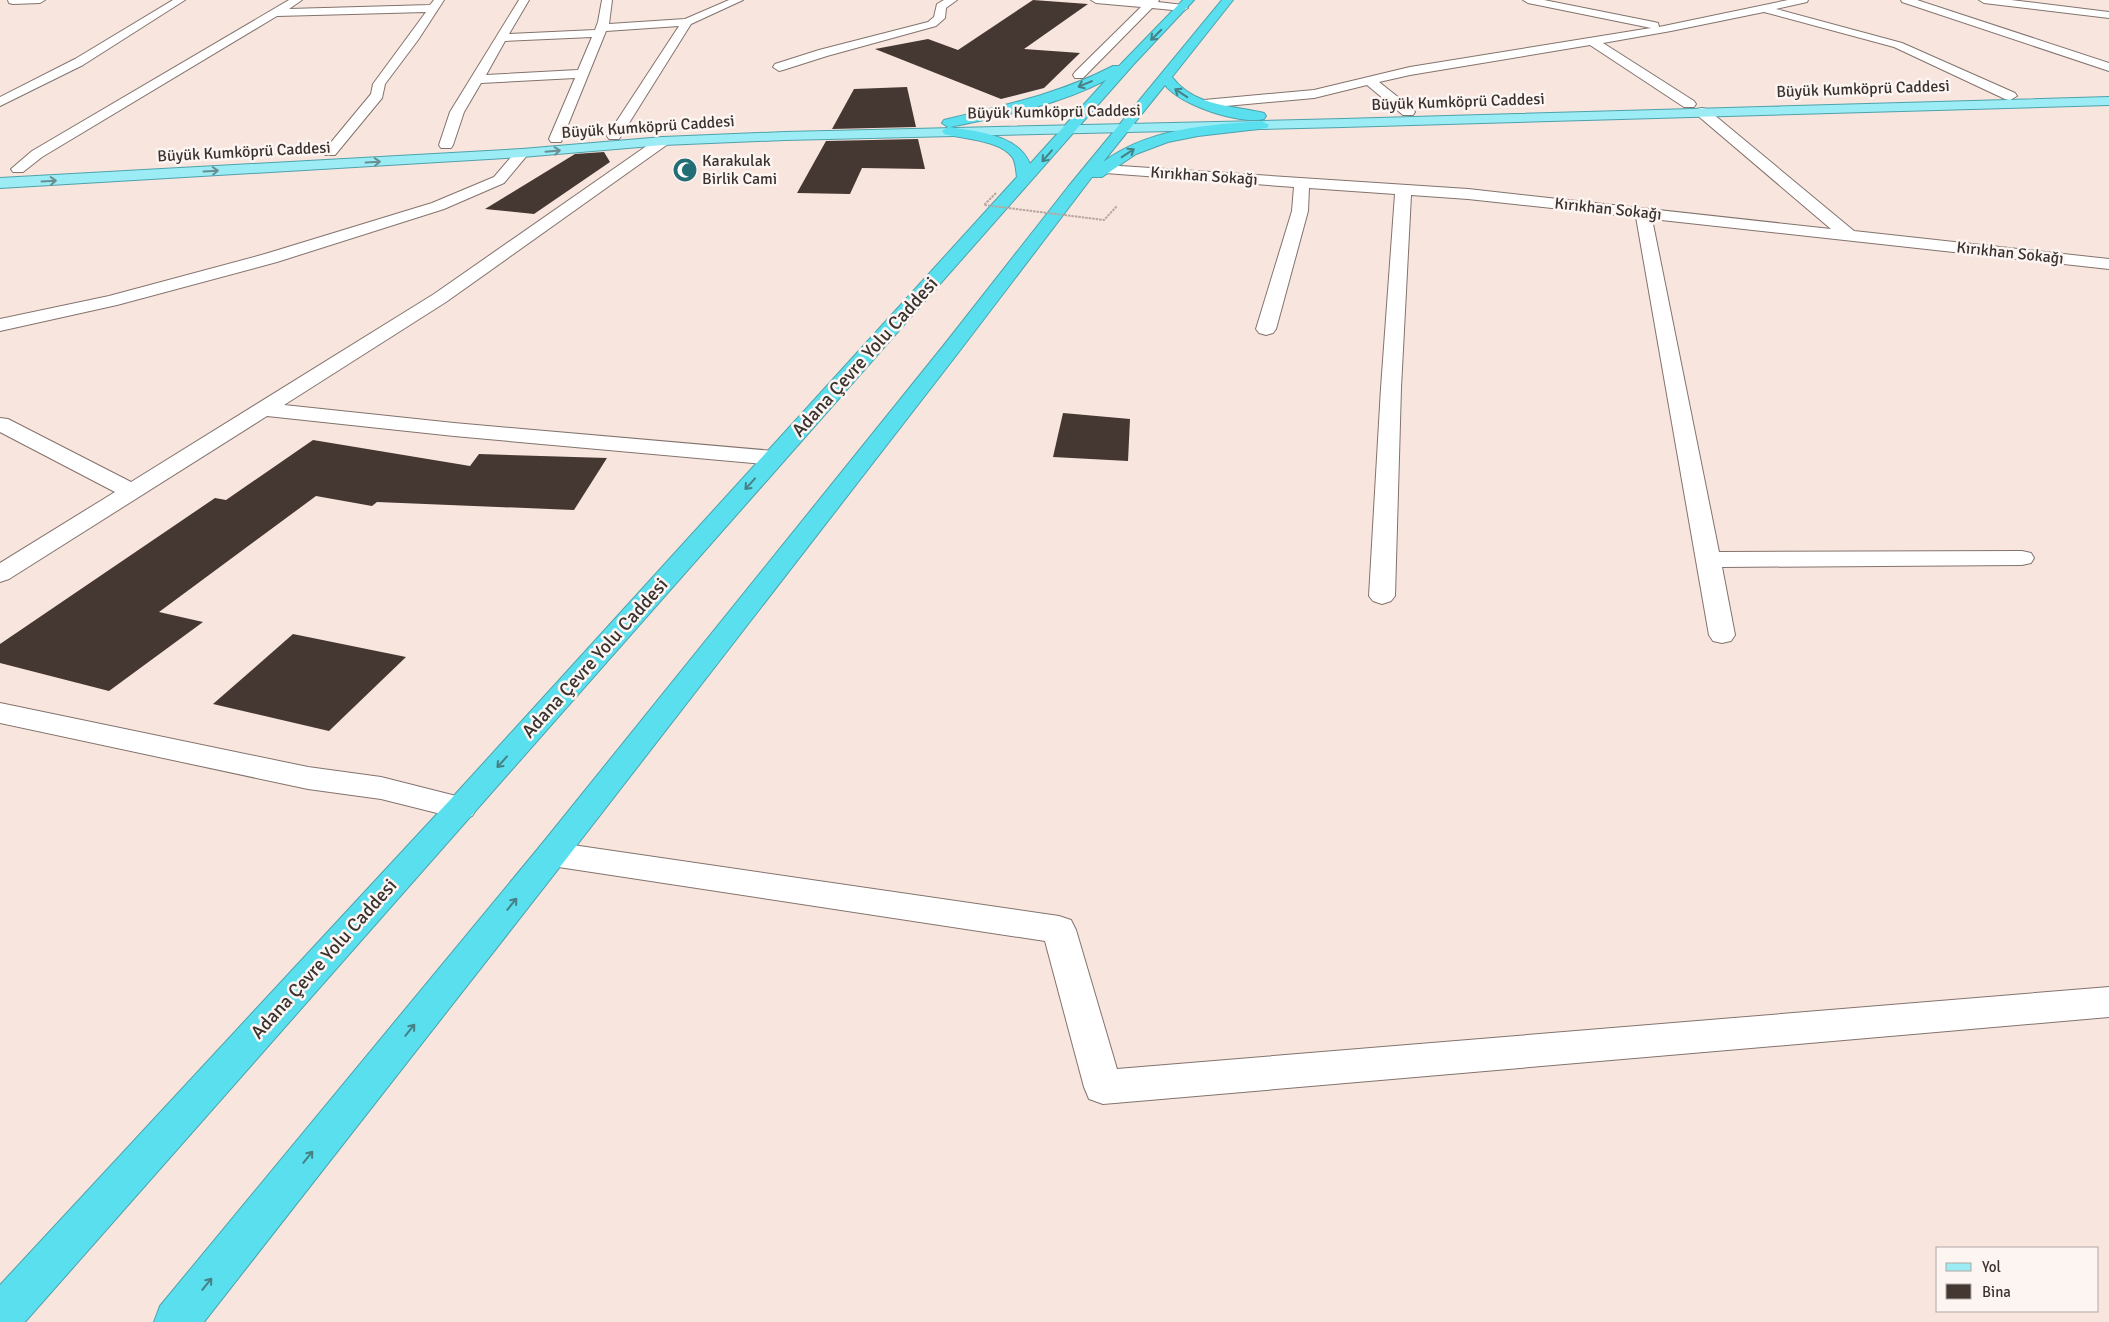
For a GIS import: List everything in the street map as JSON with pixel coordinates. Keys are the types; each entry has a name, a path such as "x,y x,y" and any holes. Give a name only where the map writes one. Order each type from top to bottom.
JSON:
{"highway":[{"path":"176,1322 552,854 951,349 1126,123 1228,0"},
{"name":"Adana Çevre Yolu Caddesi","path":"0,1317 1025,180 1129,62 1186,4"},
{"path":"949,127 1047,99 1100,78 1129,62"},
{"path":"1165,76 1175,89 1204,104 1261,120"},
{"path":"1073,190 1136,147 1152,142 1261,120"},
{"path":"949,127 1008,147 1017,154 1021,161 1025,180"}],"main road":[{"name":"Büyük Kumköprü Caddesi","path":"0,170 614,136 1695,108 2109,94"},
{"name":"Büyük Kumköprü Caddesi","path":"1261,120 1408,112 2109,101"},
{"name":"Büyük Kumköprü Caddesi","path":"0,184 522,153 663,141 949,127"}],"street":[{"path":"0,8 14,1 40,0"},
{"path":"0,102 78,62 180,0"},
{"path":"18,169 45,149 297,0"},
{"path":"446,145 457,112 524,0"},
{"path":"556,139 601,30 607,0"},
{"path":"501,38 687,22 738,0"},
{"path":"779,67 823,53 932,24 939,18 941,6 952,0"},
{"path":"1096,0 1186,4"},
{"path":"1528,0 1671,28"},
{"path":"1204,104 1314,94 1466,61 1671,28 1803,0"},
{"path":"1906,0 2109,68"},
{"path":"1984,0 2109,15"},
{"path":"1079,75 1152,2"},
{"path":"276,13 437,4"},
{"path":"330,152 377,95 379,84 437,4"},
{"path":"1764,9 1898,45 2010,96"},
{"path":"614,136 687,22"},
{"path":"1592,41 1695,108 1850,236"},
{"path":"476,79 583,74"},
{"path":"1370,81 1408,112"},
{"path":"0,574 440,298 663,141"},
{"path":"0,325 111,301 224,270 438,206 499,180 522,153"},
{"name":"Kırıkhan Sokağı","path":"1105,169 1468,194 2109,264"},
{"path":"1266,329 1300,211 1302,183"},
{"path":"1382,596 1391,388 1403,190"},
{"path":"1643,213 1722,635"},
{"path":"262,409 368,422 774,458"},
{"path":"0,424 132,491"},
{"path":"1708,560 2022,558"},
{"path":"0,713 308,778 381,788 460,808"},
{"path":"552,854 1059,930 1103,1087 2109,1002"}],"path":[{"path":"996,194 984,205 1104,220 1117,206"}],"building":[{"path":"1033,0 1088,4 1024,49 1080,53 1044,88 1001,99 875,49 928,39 958,50"},
{"path":"907,87 916,127 832,129 854,89"},
{"path":"918,139 925,169 862,168 850,194 797,193 826,141"},
{"path":"604,152 610,162 534,214 485,209 575,154"},
{"path":"1063,413 1130,419 1128,461 1053,457"},
{"path":"313,440 470,466 479,454 607,458 574,510 377,502 372,506 316,496 159,612 203,622 109,691 0,663 0,644 215,498 226,500"},
{"path":"293,634 406,657 329,731 213,704"}],"place":[{"name":"Karakulak Birlik Cami","path":"685,170"}]}
